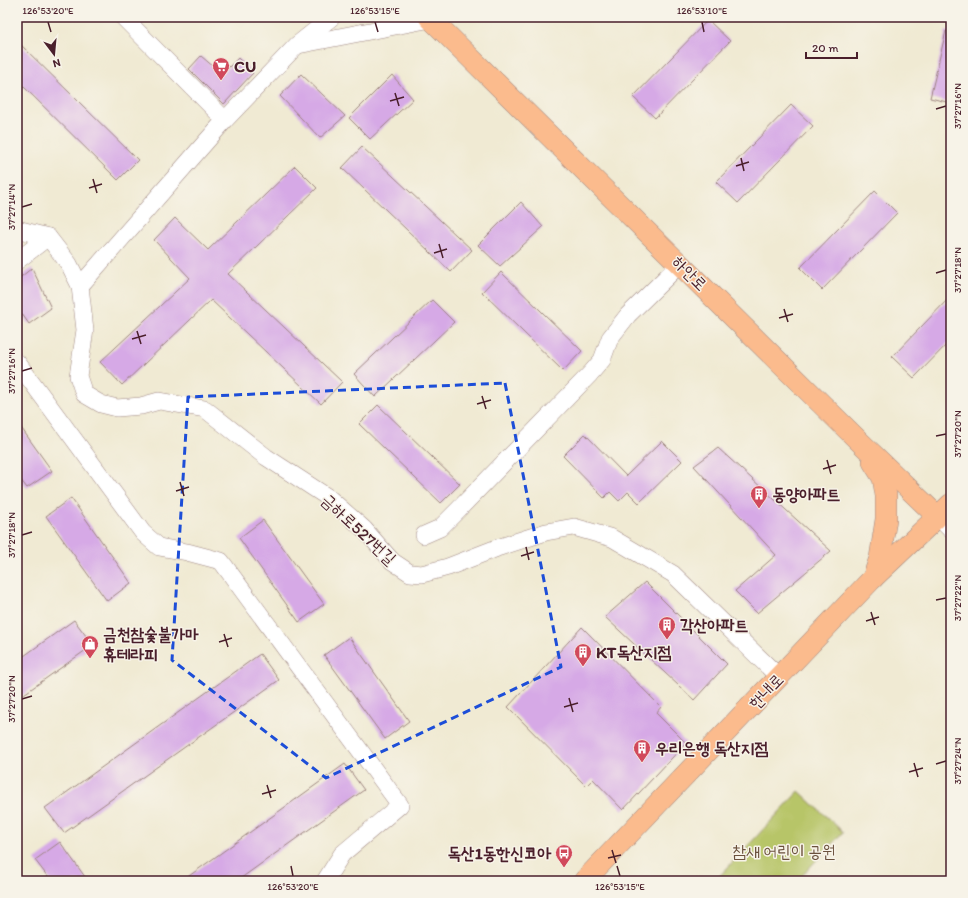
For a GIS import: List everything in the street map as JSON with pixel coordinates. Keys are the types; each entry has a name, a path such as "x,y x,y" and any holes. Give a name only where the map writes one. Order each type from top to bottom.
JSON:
{"main road":[{"name":"하안로","path":"431,18 859,441 946,517"},
{"path":"859,441 883,478 886,496 886,519 883,542 880,558 872,578"},
{"name":"한내로","path":"584,881 872,578 946,517"}],"street":[{"path":"123,17 225,120"},
{"path":"80,286 225,120 297,45 332,17"},
{"path":"297,45 431,18"},
{"path":"17,228 48,237"},
{"path":"17,260 48,237"},
{"name":"금하로527번길","path":"48,237 69,264 80,286 85,330 78,376 84,394 100,404 117,408 141,406 159,401 205,409 266,457 329,498 364,529 392,561 410,573 422,574 448,567 497,548 546,532 574,527 612,538 673,574 779,677"},
{"path":"424,536 440,528 590,374 602,360 610,338 628,315 680,264"},
{"path":"17,362 143,533 159,547 187,552 221,561 400,805 342,854 325,881"}],"highlighted area":[{"path":"505,383 561,667 326,778 172,660 188,397"}],"green space":[{"name":"참새 어린이 공원","path":"799,791 843,832 797,881 715,881"}],"building":[{"path":"708,20 730,41 655,118 633,97"},
{"path":"946,31 951,32 951,103 930,98"},
{"path":"17,41 138,160 118,180 17,80"},
{"name":"CU","path":"201,56 222,74 238,58 253,73 224,104 189,69"},
{"path":"301,74 345,116 320,138 280,96"},
{"path":"392,75 413,99 370,139 349,118"},
{"path":"791,105 813,126 738,203 716,182"},
{"path":"362,147 472,250 451,272 342,168"},
{"path":"295,166 317,188 228,274 342,382 321,404 211,300 122,385 100,362 190,278 154,240 175,218 208,250"},
{"path":"875,191 897,213 822,290 800,268"},
{"path":"521,202 543,227 500,266 478,245"},
{"path":"32,268 51,308 29,324 17,307 17,280"},
{"path":"501,272 582,351 563,371 482,292"},
{"path":"951,296 951,340 914,378 892,357"},
{"path":"432,300 454,322 375,397 354,374"},
{"path":"378,405 460,484 441,503 359,424"},
{"path":"17,422 52,471 27,488 17,475"},
{"path":"585,434 626,476 662,441 682,461 639,503 628,492 619,501 610,492 604,498 563,456"},
{"name":"동양아파트","path":"718,448 831,551 757,613 735,591 776,555 694,466"},
{"path":"71,498 131,583 107,601 46,516"},
{"path":"263,520 324,604 299,622 239,538"},
{"name":"각산아파트","path":"645,582 727,664 694,700 605,617"},
{"path":"74,620 93,645 17,699 17,661"},
{"name":"KT독산지점","path":"582,627 661,707 656,713 686,743 623,810 593,779 586,786 508,707"},
{"path":"349,637 409,721 385,739 324,655"},
{"path":"260,654 279,680 64,833 45,808"},
{"path":"345,764 364,790 237,881 182,881"},
{"path":"60,842 88,881 51,881 35,860"}],"place":[{"name":"CU","path":"221,81"},
{"name":"동양아파트","path":"759,509"},
{"name":"각산아파트","path":"667,640"},
{"name":"금천참숯불가마 휴테라피","path":"90,659"},
{"name":"KT독산지점","path":"583,667"},
{"name":"우리은행 독산지점","path":"642,763"},
{"name":"독산1동한신코아","path":"564,868"}]}
